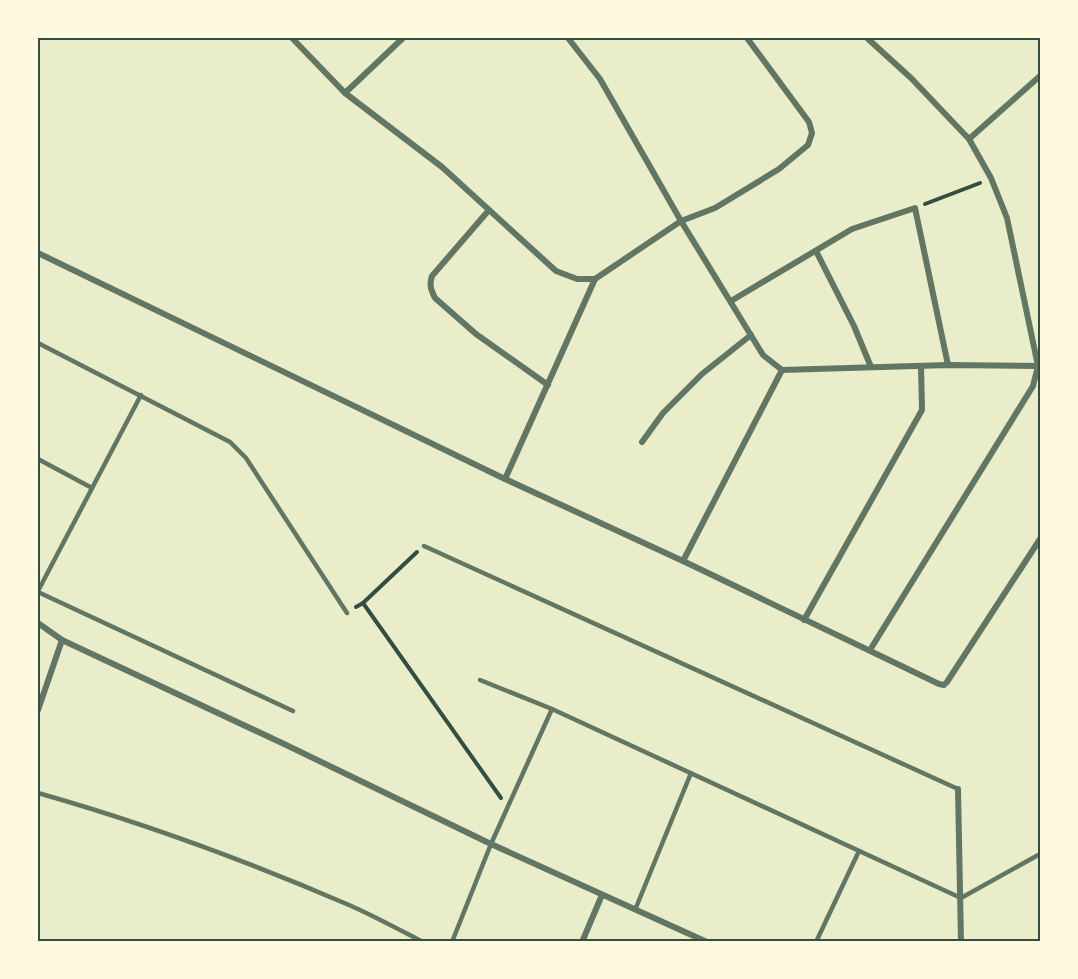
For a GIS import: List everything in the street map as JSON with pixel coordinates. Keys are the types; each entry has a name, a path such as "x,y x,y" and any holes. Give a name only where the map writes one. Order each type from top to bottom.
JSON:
{"street":[{"path":"292,38 345,93 442,167 556,271 577,279 596,279"},
{"path":"345,93 403,38"},
{"path":"568,38 600,79 681,221 763,355 782,370 948,365 1040,366"},
{"path":"506,479 596,279 681,221 715,208 779,169 807,145 812,133 809,122 747,38"},
{"path":"867,38 911,78 969,139 991,178 1007,218 1040,366 1033,386 870,650"},
{"path":"969,139 1041,76"},
{"path":"731,301 852,230 915,208 948,365"},
{"path":"489,210 432,276 431,290 435,298 476,334 548,385"},
{"path":"816,251 854,327 871,368"},
{"path":"38,254 939,684 944,685 1041,539"},
{"path":"642,442 663,413 702,374 751,335"},
{"path":"804,620 922,410 921,366"},
{"path":"683,561 782,370"},
{"path":"38,623 62,640 491,844 707,942"},
{"path":"38,710 62,640"},
{"path":"958,789 961,942"},
{"path":"582,942 602,895"}],"lane":[{"path":"38,343 230,442 246,458 346,613"},
{"path":"141,395 38,591 293,711"},
{"path":"38,459 92,488"},
{"path":"424,546 958,789"},
{"path":"480,680 552,709 961,898 1041,854"},
{"path":"452,942 491,844 552,709"},
{"path":"636,910 691,773"},
{"path":"38,792 119,817 235,858 351,906 423,942"},
{"path":"816,942 859,851"}],"path":[{"path":"915,208 991,178"},
{"path":"346,613 363,603 424,546"},
{"path":"363,603 508,808"}]}
